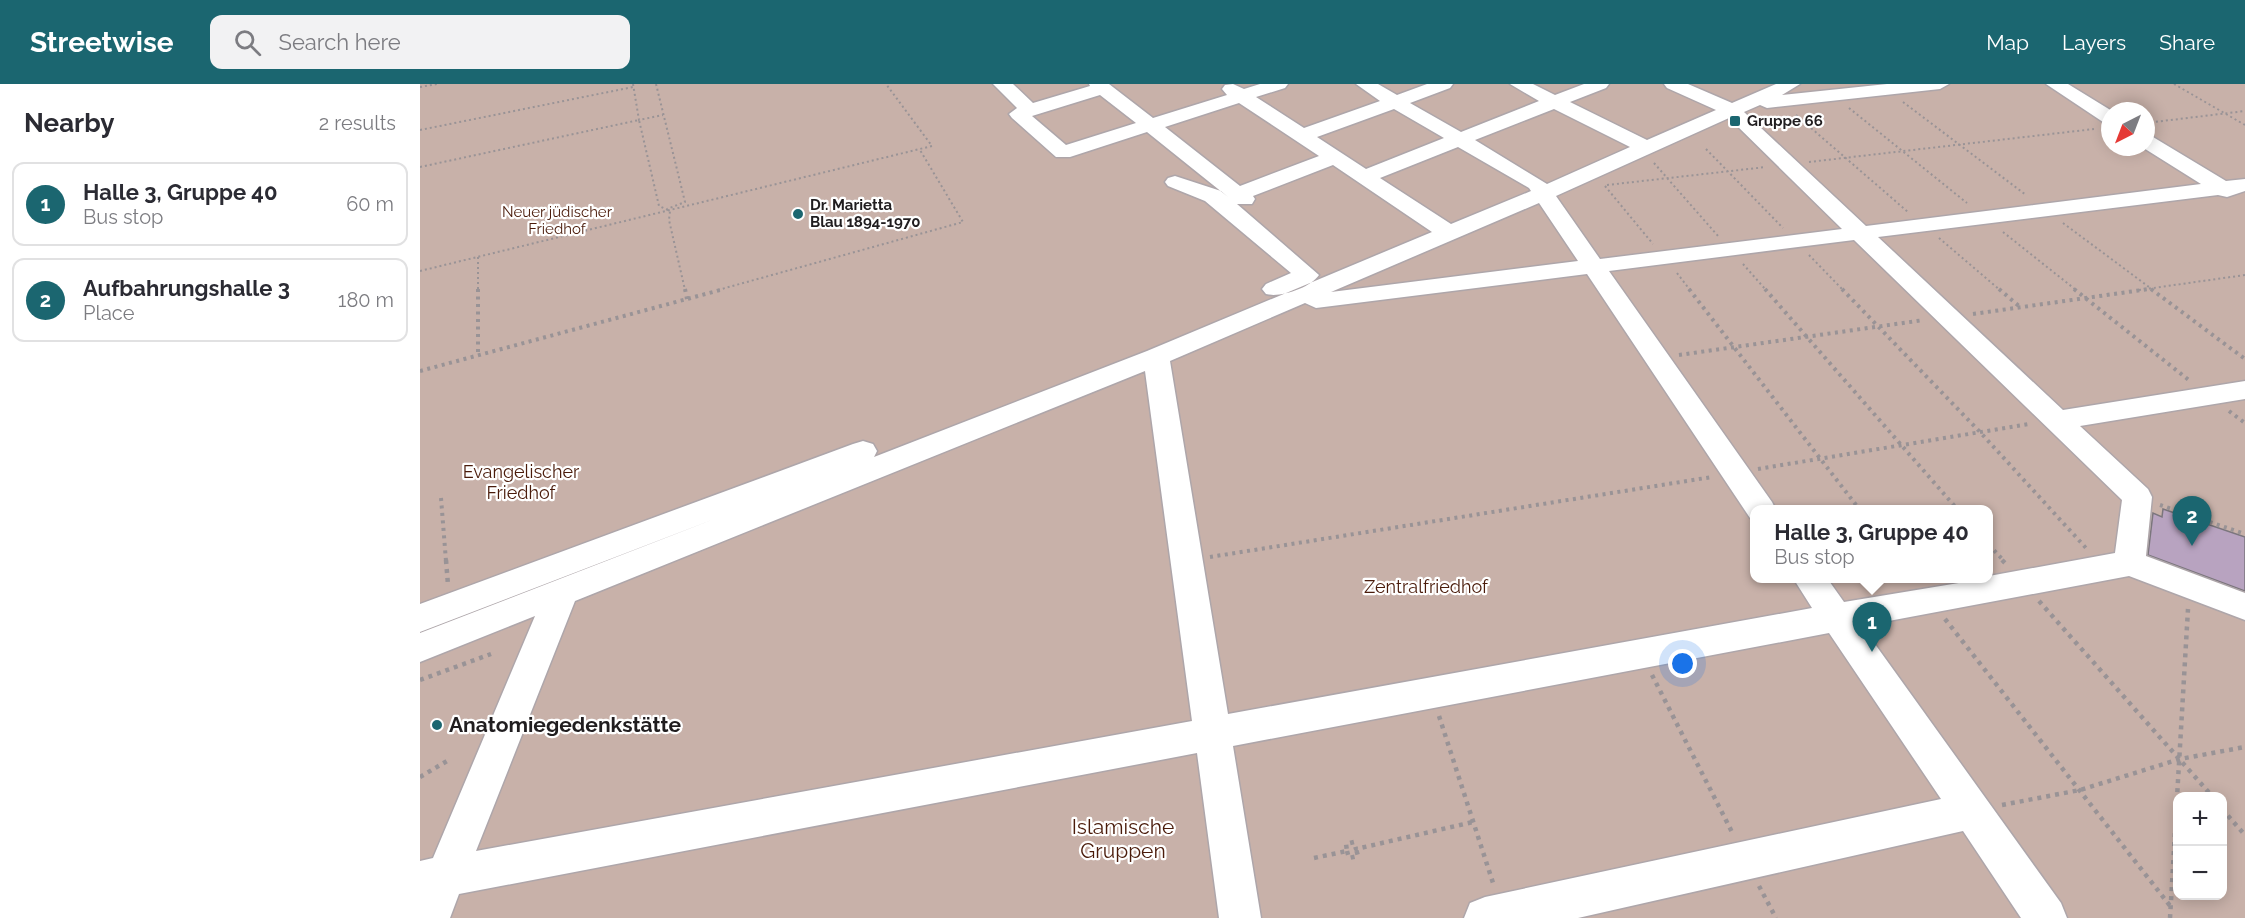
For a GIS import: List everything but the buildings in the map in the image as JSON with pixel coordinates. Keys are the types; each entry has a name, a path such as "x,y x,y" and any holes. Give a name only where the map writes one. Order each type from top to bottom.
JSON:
{"lane":[{"path":"1002,84 1030,110"},
{"path":"1223,84 1449,233"},
{"path":"1280,84 1152,126 1063,153 1019,114 1101,86 1152,126 1238,194 1343,278"},
{"path":"1365,84 1537,184 1758,505"},
{"path":"1301,136 1444,84"},
{"path":"1519,84 1645,147"},
{"path":"1363,177 1600,84"},
{"path":"1673,84 1739,107 1787,164 2137,497 2117,566"},
{"path":"420,648 1283,305 1739,107 1785,92 1832,95 1940,84"},
{"path":"2055,84 2101,121"},
{"path":"2155,147 2245,202"},
{"path":"1238,194 1334,158"},
{"path":"420,618 901,437 1307,276 1213,196 1175,182"},
{"path":"1283,305 2245,185"},
{"path":"1156,357 1240,918"},
{"path":"2057,420 2245,390"},
{"path":"433,878 2117,566 2190,587 2245,607"},
{"path":"1812,583 2046,918"},
{"path":"429,918 433,878 562,592"},
{"path":"1494,916 1972,811"}],"path":[{"path":"420,87 437,84"},
{"path":"420,130 633,86 659,206 668,210 685,202 656,84"},
{"path":"420,271 932,146 886,84"},
{"path":"2174,84 2245,125"},
{"path":"1785,92 1845,157 2020,307"},
{"path":"1832,95 2245,423"},
{"path":"2155,122 2245,111"},
{"path":"420,167 663,115"},
{"path":"1856,505 1665,258 1605,186 1902,151 2101,123"},
{"path":"1706,149 1730,171 1980,432 2117,566"},
{"path":"420,371 956,226 963,222 920,150"},
{"path":"668,210 687,299"},
{"path":"477,355 478,257"},
{"path":"1808,336 1954,505"},
{"path":"1187,561 2057,420"},
{"path":"2137,497 2245,534"},
{"path":"441,498 449,607"},
{"path":"2022,582 2209,792"},
{"path":"2170,918 2190,587"},
{"path":"1929,600 2171,907"},
{"path":"1641,653 1776,918"},
{"path":"420,680 491,654"},
{"path":"1432,692 1473,822 1494,916"},
{"path":"1972,811 2080,790 2180,759 2245,747"},
{"path":"420,777 447,761"},
{"path":"2227,814 2245,835"},
{"path":"1314,858 1347,851 1349,858 1358,856 1356,849 1473,822"}],"green space":[{"name":"Zentralfriedhof","path":"420,84 2245,84 2245,918 420,918"}],"place":[{"name":"Gruppe 66","path":"1735,121"},
{"name":"Dr. Marietta Blau 1894-1970","path":"798,214"},
{"name":"Aufbahrungshalle 3","path":"2192,546"},
{"name":"Halle 3, Gruppe 40","path":"1872,652"},
{"name":"Anatomiegedenkstätte","path":"437,725"}],"park label":[{"name":"Neuer jüdischer Friedhof","path":"557,220"},
{"name":"Evangelischer Friedhof","path":"521,482"},
{"name":"Islamische Gruppen","path":"1123,839"}]}
